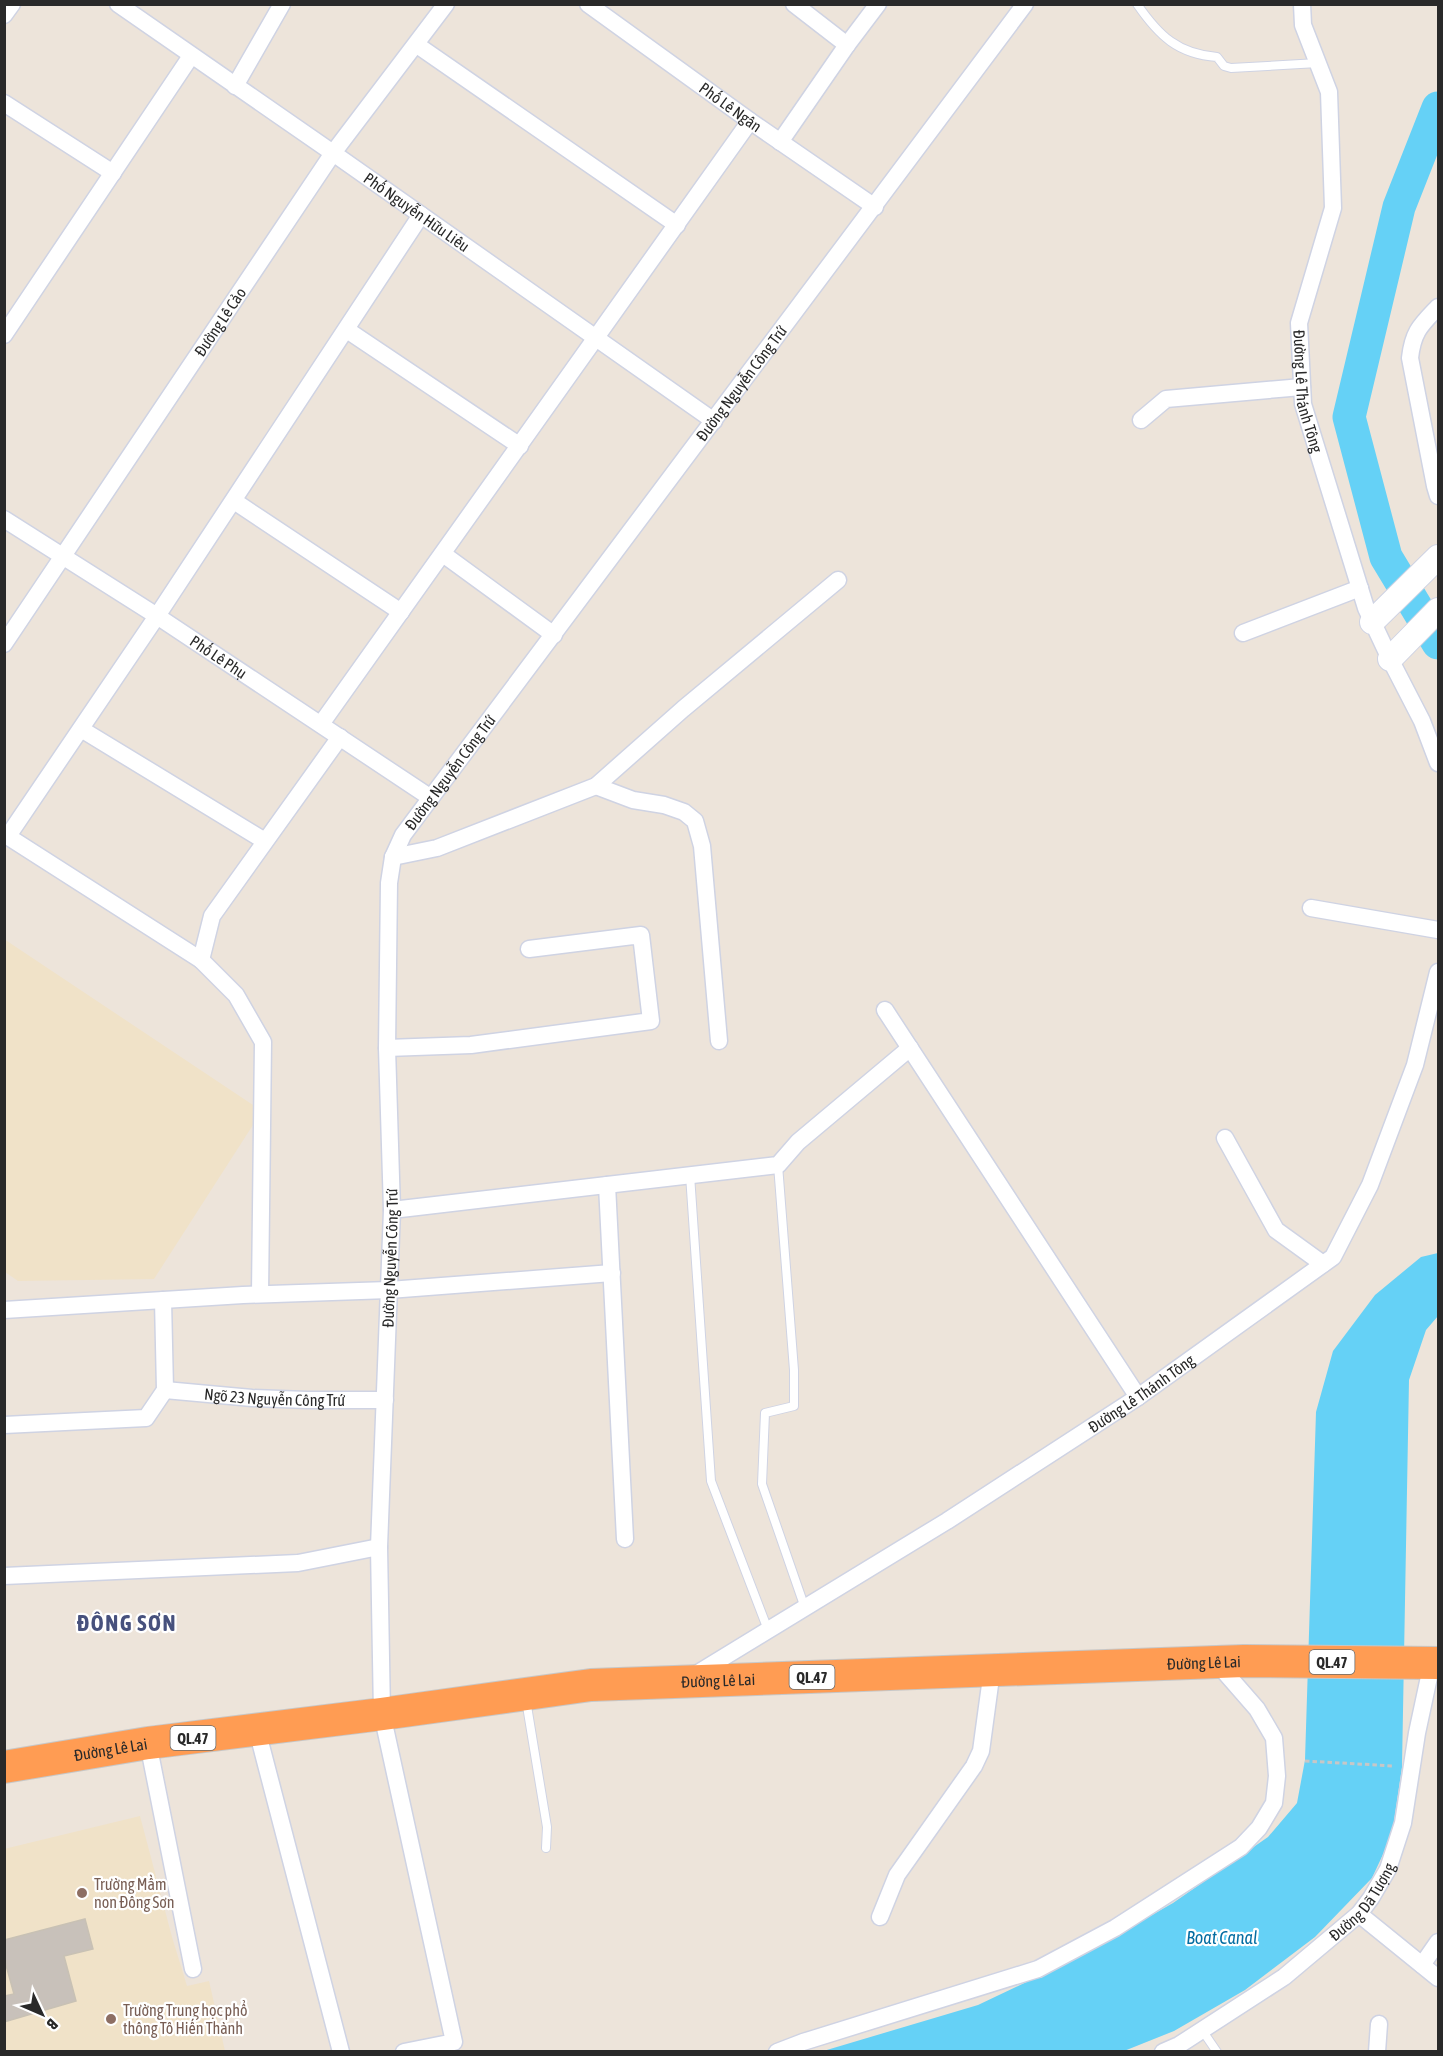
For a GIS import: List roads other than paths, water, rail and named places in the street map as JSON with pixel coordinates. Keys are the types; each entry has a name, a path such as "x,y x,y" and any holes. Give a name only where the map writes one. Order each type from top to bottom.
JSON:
{"highway":[{"name":"Đường Lê Lai","path":"4,1767 148,1743 382,1714 591,1684 1230,1662 1430,1663"}],"street":[{"path":"4,15 12,4"},
{"name":"Phố Nguyễn Hữu Liêu","path":"118,4 714,421"},
{"path":"235,86 282,4"},
{"name":"Đường Lê Cảo","path":"4,644 333,153 446,4"},
{"name":"Phố Lê Ngân","path":"588,4 750,122 875,207"},
{"path":"794,4 847,45"},
{"path":"780,142 878,4"},
{"name":"Đường Nguyễn Công Trứ","path":"455,2047 382,1714 379,1546 392,1210 387,1048 389,883 393,857 403,835 1025,4"},
{"name":"Đường Lê Thánh Tông","path":"1302,4 1303,25 1329,92 1333,208 1299,323 1303,404 1372,621 1422,721 1438,764"},
{"path":"417,45 677,225"},
{"path":"4,335 191,56"},
{"path":"4,103 113,173"},
{"path":"321,724 750,122"},
{"path":"260,1294 262,1042 236,995 201,960 6,835 157,616 421,216"},
{"path":"1438,307 1423,322 1412,339 1410,358 1438,496"},
{"path":"347,330 520,446"},
{"path":"1141,420 1166,399 1302,387"},
{"path":"234,501 401,612"},
{"name":"Phố Lê Phụ","path":"4,519 157,616 431,798"},
{"path":"443,554 554,635"},
{"path":"1372,621 1437,558"},
{"path":"393,857 437,848 596,786 683,709 838,580"},
{"path":"1243,633 1360,588"},
{"path":"1390,659 1438,610"},
{"path":"81,729 265,841"},
{"path":"201,960 212,916 340,737"},
{"path":"596,786 633,800 664,805 684,812 695,821 702,846 719,1041"},
{"path":"1311,908 1438,930"},
{"path":"387,1048 471,1045 651,1021 641,935 529,949"},
{"name":"Đường Lê Thánh Tông","path":"684,1681 946,1521 1138,1396 1333,1257 1370,1185 1414,1065 1438,972"},
{"path":"885,1010 1138,1396"},
{"path":"392,1210 778,1165 798,1142 910,1048"},
{"path":"1225,1138 1276,1230 1323,1264"},
{"path":"607,1185 624,1539"},
{"path":"4,1310 260,1294 388,1290 612,1274"},
{"path":"4,1425 147,1418 165,1390 163,1300"},
{"name":"Ngõ 23 Nguyễn Công Trứ","path":"165,1390 252,1398 385,1400"},
{"path":"4,1576 298,1563 379,1546"},
{"path":"777,2052 802,2042 1038,1969 1115,1928 1241,1847 1259,1828 1274,1803 1277,1776 1274,1738 1230,1662"},
{"name":"Đường Dã Tượng","path":"1163,2052 1179,2045 1284,1977 1359,1914 1388,1869 1404,1822 1430,1663"},
{"path":"880,1917 897,1875 974,1766 981,1751 992,1670"},
{"path":"257,1730 341,2052"},
{"path":"148,1743 193,1969"},
{"path":"1359,1914 1438,1978"},
{"path":"1422,1965 1438,1942"},
{"path":"1377,2052 1379,2024"},
{"path":"404,2052 455,2047"}],"lane":[{"path":"1137,4 1170,42 1205,56 1217,57 1224,66 1231,68 1318,63"},
{"path":"778,1165 794,1370 794,1406 765,1413 762,1484 805,1608"},
{"path":"690,1176 711,1481 768,1630"},
{"path":"525,1694 547,1827 546,1848"},
{"path":"1202,2030 1217,2052"}],"water":[{"name":"Boat Canal","path":"1438,1253 1438,1316 1426,1330 1409,1380 1402,1767 1392,1835 1372,1878 1315,1937 1245,1990 1174,2031 1124,2051 820,2052 978,2005 1075,1959 1173,1903 1268,1837 1297,1803 1305,1760 1316,1412 1333,1351 1375,1295 1421,1257"}],"waterway":[{"path":"1438,108 1399,207 1349,417 1386,557 1438,643"}],"place":[{"name":"Trường Mầm non Đông Sơn","path":"82,1893"},
{"name":"Trường Trung học phổ thông Tô Hiến Thành","path":"111,2019"}],"district":[{"name":"ĐÔNG SƠN","path":"127,1623"}]}
